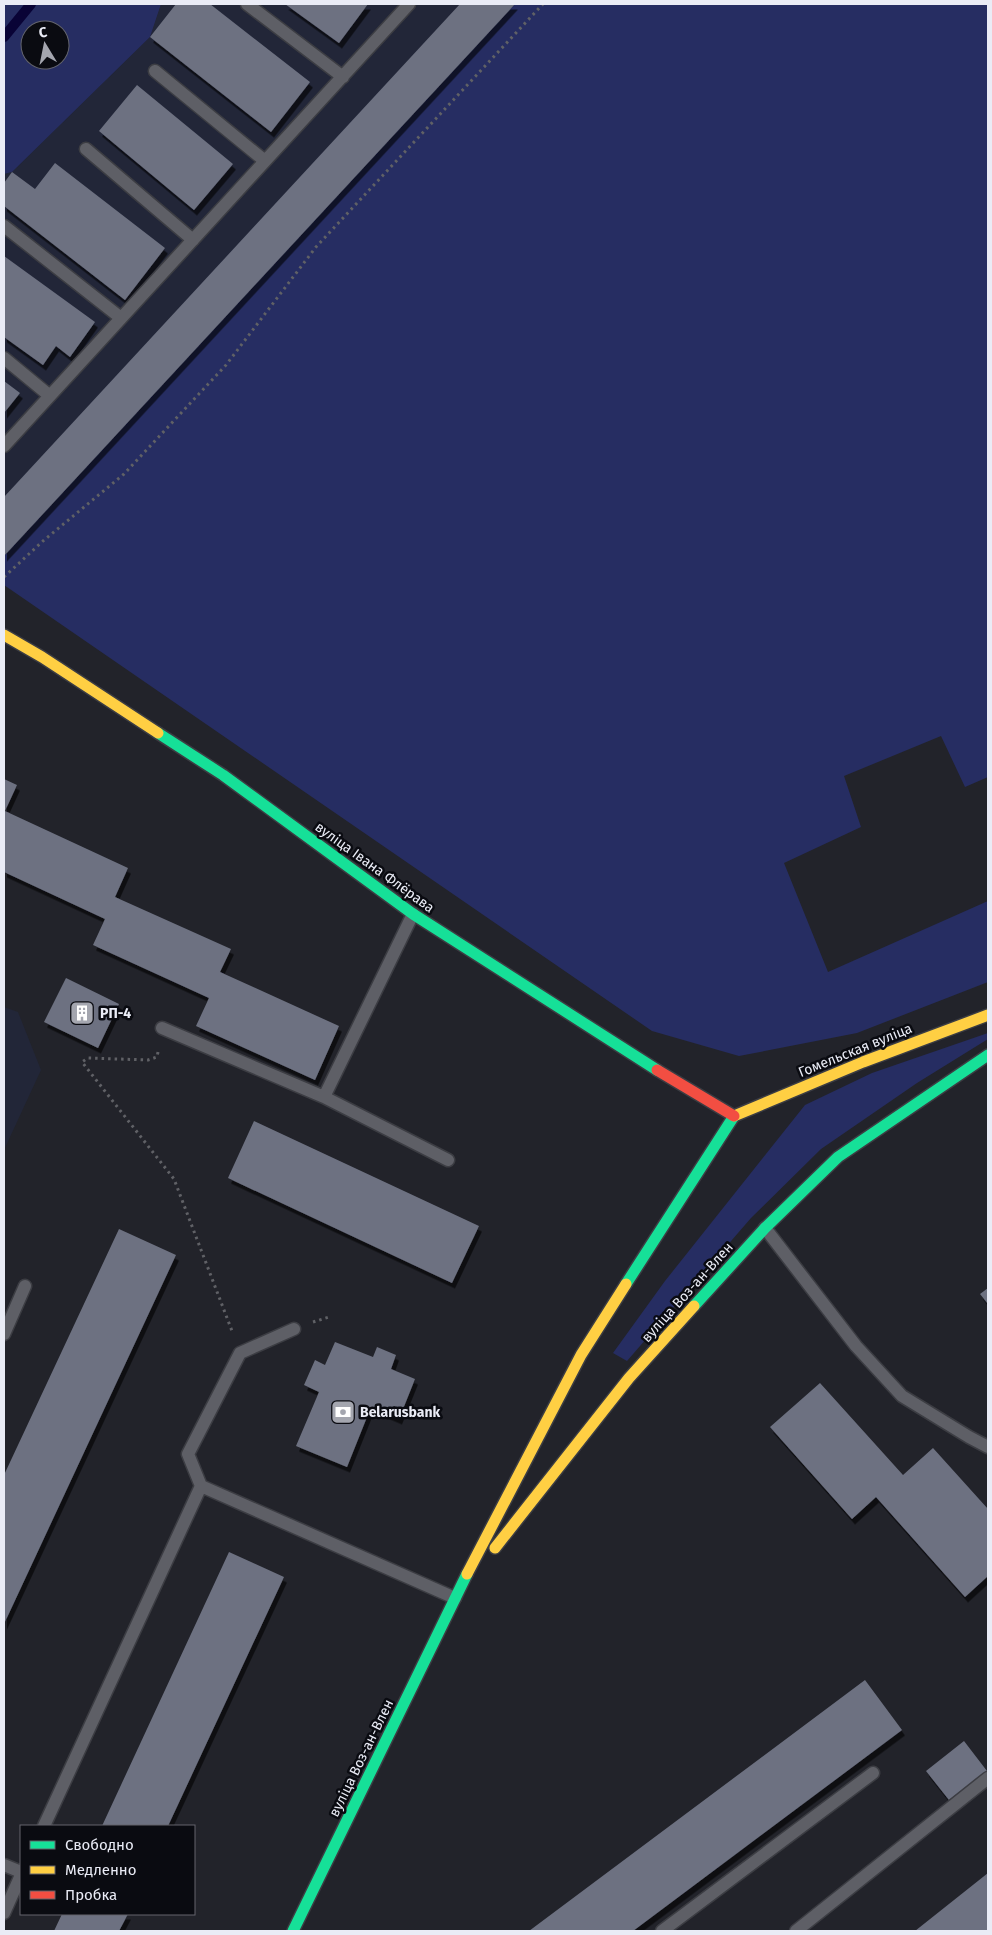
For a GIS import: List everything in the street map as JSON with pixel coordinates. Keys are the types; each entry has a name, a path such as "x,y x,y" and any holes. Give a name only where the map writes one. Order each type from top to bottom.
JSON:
{"main road":[{"name":"вуліца Івана Флёрава","path":"4,635 42,657 223,775 413,914 650,1066 734,1116"},
{"name":"Гомельская вуліца","path":"734,1116 862,1062 988,1015"},
{"name":"вуліца Воз-ан-Влен","path":"455,1598 629,1378 766,1228 838,1157 988,1055"},
{"name":"вуліца Воз-ан-Влен","path":"293,1931 455,1598 581,1354 734,1116"}],"lane":[{"path":"247,4 343,77"},
{"path":"4,446 409,4"},
{"path":"155,71 265,161"},
{"path":"86,149 192,240"},
{"path":"4,226 121,318"},
{"path":"4,358 50,396"},
{"path":"324,1096 413,914"},
{"path":"162,1028 324,1096 448,1160"},
{"path":"766,1228 856,1346 902,1396 988,1447"},
{"path":"4,1334 26,1286"},
{"path":"294,1329 240,1353 188,1454 201,1486 455,1598"},
{"path":"44,1825 201,1486"},
{"path":"662,1931 872,1772"},
{"path":"796,1931 988,1778"},
{"path":"4,1865 20,1873"},
{"path":"4,1913 20,1876"}],"path":[{"path":"4,577 43,541 124,474 226,365 316,247 543,4"},
{"path":"162,1028 157,1057 148,1060 88,1058 82,1062 174,1179 240,1353"}],"shaded area":[{"path":"4,4 161,4 150,37 12,172 4,174"},
{"path":"161,4 515,4 4,556 4,174 12,172 150,37"},
{"path":"515,4 988,4 988,777 965,787 941,736 844,776 861,827 784,863 828,972 988,901 988,982 857,1033 739,1056 652,1031 4,585 4,556"},
{"path":"4,1007 18,1012 41,1070 4,1150"},
{"path":"988,1033 988,1039 917,1083 821,1149 751,1218 627,1361 613,1353 665,1281 805,1105 872,1073"}],"building":[{"path":"176,4 210,4 310,82 271,132 150,37"},
{"path":"285,4 368,4 339,43"},
{"path":"460,4 515,4 4,556 4,497"},
{"path":"137,85 233,164 194,210 99,131"},
{"path":"55,163 165,248 125,300 4,206 4,183 12,172 35,189"},
{"path":"4,256 95,322 70,357 56,346 43,365 4,337"},
{"path":"4,381 20,393 4,413"},
{"path":"4,779 17,785 5,811 128,868 115,897 231,949 220,972 339,1026 315,1080 196,1026 209,998 93,945 105,919 4,872"},
{"name":"РП-4","path":"66,978 119,1004 98,1048 44,1022"},
{"path":"254,1121 479,1226 452,1283 228,1178"},
{"path":"119,1229 176,1255 4,1624 4,1475"},
{"path":"988,1288 988,1304 980,1294"},
{"path":"335,1342 373,1357 377,1347 396,1355 391,1369 415,1379 399,1419 371,1407 347,1467 296,1446 319,1392 304,1385 315,1360 325,1365"},
{"path":"820,1383 903,1475 933,1448 988,1509 988,1576 965,1597 876,1497 852,1519 770,1427"},
{"path":"229,1552 284,1577 168,1825 102,1825"},
{"path":"865,1680 902,1730 633,1931 529,1931"},
{"path":"964,1741 987,1771 949,1800 926,1771"},
{"path":"988,1873 988,1931 915,1931"},
{"path":"62,1915 127,1915 119,1931 54,1931"}],"waterway":[{"path":"4,37 31,4"}],"traffic: fast":[{"path":"158,733 223,775 413,914 657,1070"},
{"path":"694,1306 765,1228 838,1157 988,1055"},
{"path":"626,1284 734,1116"},
{"path":"293,1931 467,1574"}],"traffic: slow":[{"path":"4,635 42,657 158,733"},
{"path":"734,1116 863,1062 988,1015"},
{"path":"467,1574 581,1355 626,1284"},
{"path":"495,1548 629,1378 694,1306"}],"traffic: jam":[{"path":"657,1070 734,1116"}],"place":[{"name":"РП-4","path":"82,1013"},
{"name":"Belarusbank","path":"343,1412"}]}
